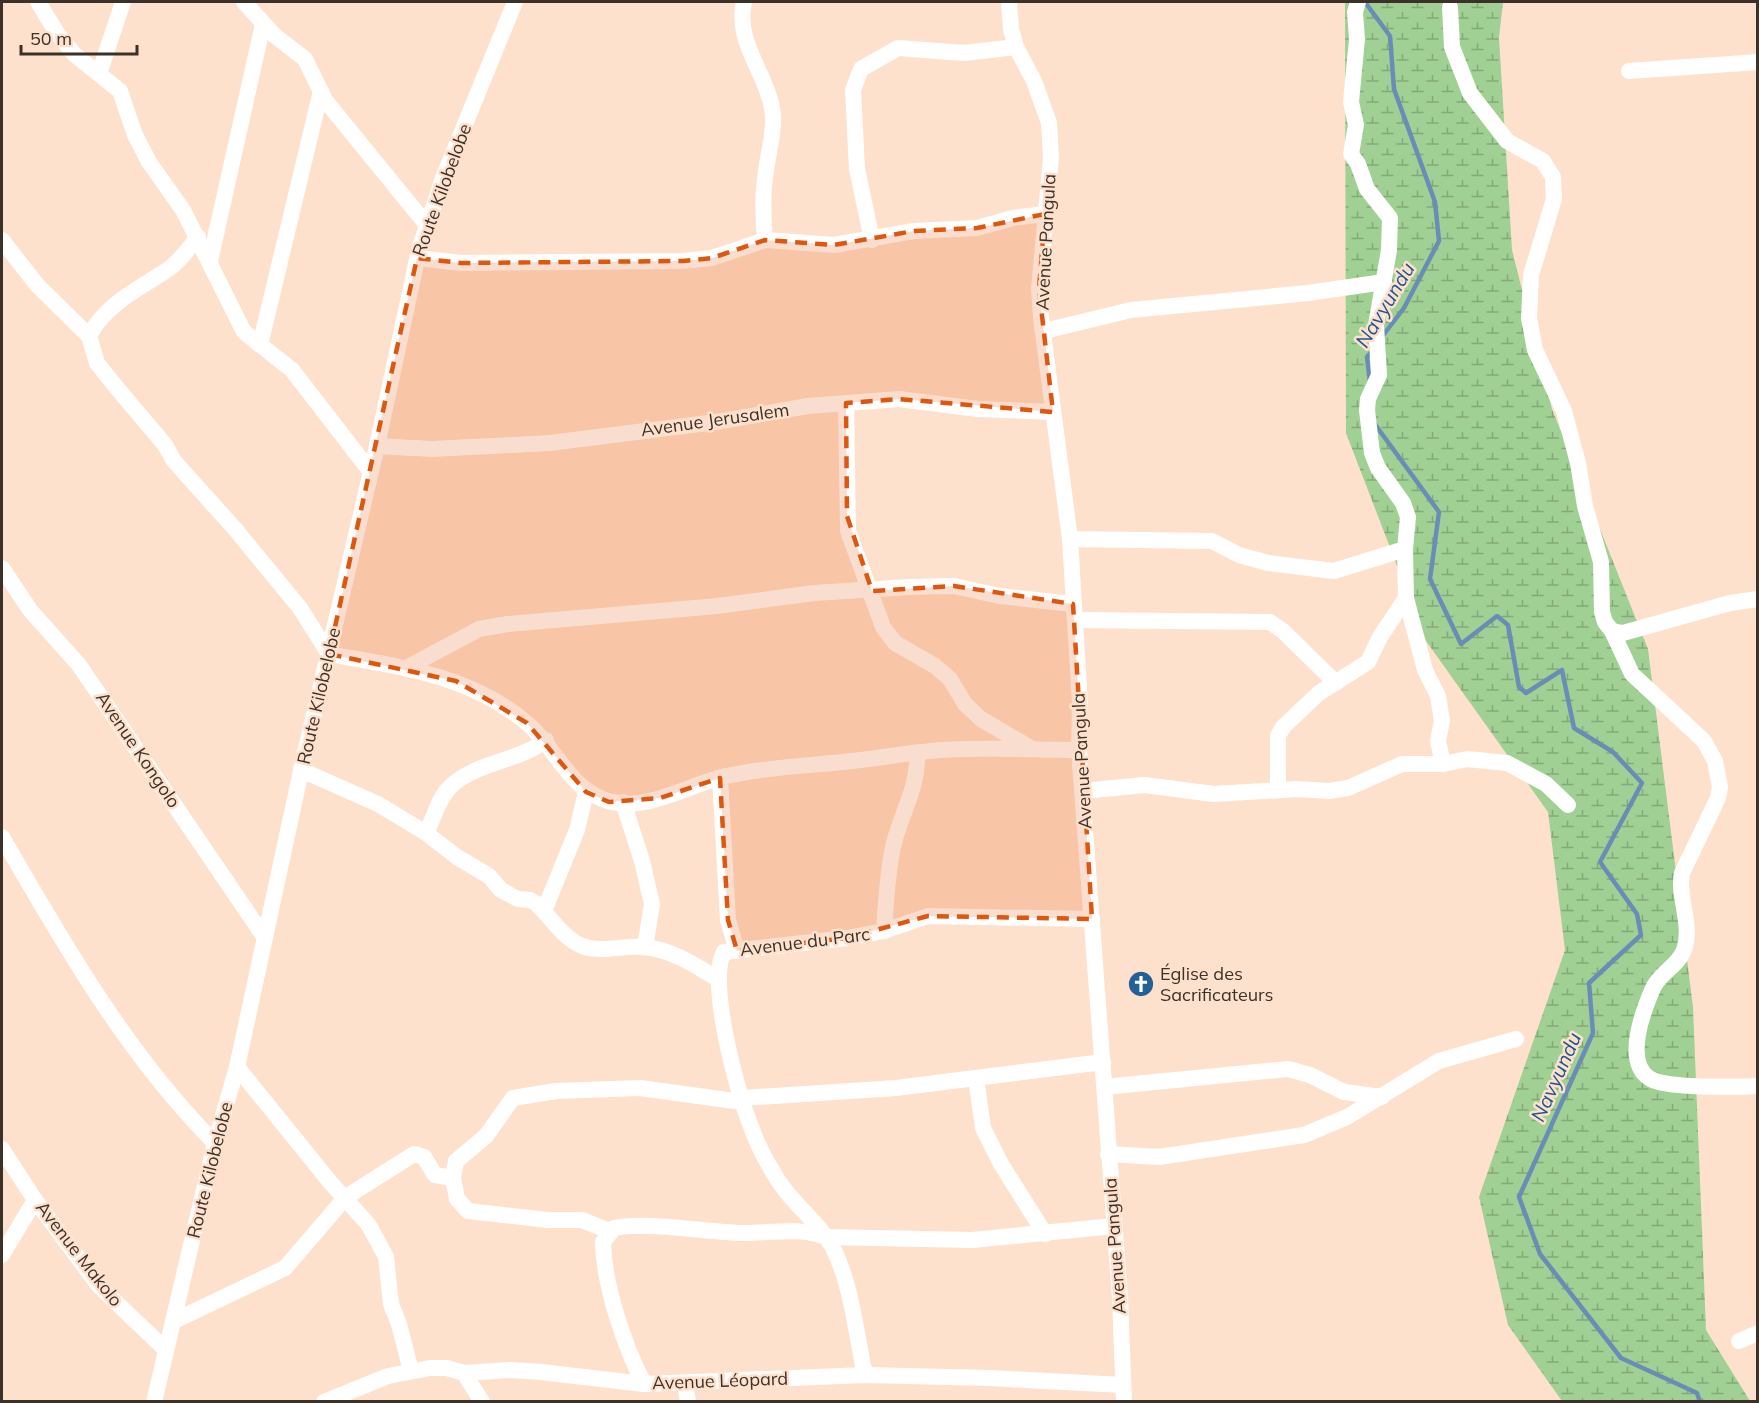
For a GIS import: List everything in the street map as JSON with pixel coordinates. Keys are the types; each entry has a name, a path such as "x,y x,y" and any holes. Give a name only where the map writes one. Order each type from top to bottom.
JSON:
{"street":[{"path":"38,2 57,33 74,54 120,91 135,135 149,162 183,210 198,237 244,332 292,370 370,471"},
{"path":"99,74 123,2"},
{"path":"245,2 263,24 305,60 325,100 426,224"},
{"name":"Route Kilobelobe","path":"154,1401 215,1143 237,1067 301,770 377,446 417,258 426,224 515,2"},
{"path":"744,2 743,23 748,53 768,94 772,116 771,152 764,187 765,240"},
{"name":"Avenue Pangula","path":"1009,2 1011,29 1016,47 1034,81 1049,123 1051,158 1039,289 1070,539 1080,704 1079,750 1120,1298 1124,1393"},
{"path":"1358,2 1355,12 1357,39 1351,102 1356,125 1351,154 1358,164 1367,189 1390,218 1390,241 1376,325 1378,375 1368,399 1367,410 1372,453 1378,468 1403,503 1408,517 1405,549 1406,598 1425,670 1438,696 1442,721 1438,741 1443,764"},
{"path":"1450,7 1452,47 1470,93 1507,141 1543,161 1553,177 1554,199 1531,275 1529,318 1535,350 1564,411 1578,463 1585,506 1601,562 1602,612 1632,674 1669,706 1712,750 1720,787 1718,798 1682,873 1680,883 1685,902 1687,926 1684,950 1659,978 1646,1005 1637,1053 1640,1067 1648,1077 1662,1084 1758,1086"},
{"path":"210,261 263,24"},
{"path":"872,240 857,169 853,90 861,69 898,48 964,53 1016,47"},
{"path":"1629,71 1758,62"},
{"path":"260,345 321,91"},
{"path":"417,258 461,262 683,261 726,255 765,240 834,245 914,231 977,228 1012,218 1045,214"},
{"path":"89,336 100,318 123,298 171,267 198,237"},
{"path":"2,240 37,285 89,336 97,363 154,431 174,461 235,528 300,608 329,654 406,668 456,681 487,695 527,723 546,740 563,767 586,792 609,802 623,802 660,798 720,778 771,768 943,750 1079,750"},
{"path":"1044,331 1131,310 1308,293 1384,282"},
{"name":"Avenue Jerusalem","path":"377,446 432,449 550,442 846,403 899,399 978,409 1053,412"},
{"path":"846,403 848,531 872,591 883,627 895,643 935,666 950,680 965,704 981,719 1033,750"},
{"path":"1070,539 1212,541 1239,555 1268,563 1334,571 1405,549"},
{"name":"Avenue Kongolo","path":"2,568 30,610 79,665 266,938"},
{"path":"406,668 479,629 508,624 717,606 814,593 954,586 1074,612 1270,622 1299,645 1336,683"},
{"path":"1278,789 1278,736 1293,715 1319,693 1368,662 1380,637 1406,598"},
{"path":"1612,631 1623,633 1730,603 1758,599"},
{"path":"426,833 450,787 488,766 522,755 546,740"},
{"path":"884,931 892,848 899,821 916,782 917,753"},
{"path":"1083,791 1144,785 1214,794 1278,789 1329,791 1348,788 1402,764 1443,764 1467,759 1507,763 1546,784 1568,805"},
{"path":"301,770 378,804 426,833 457,857 489,876 501,890 518,899 530,900 544,910 568,938 588,948 645,947 682,956 719,980"},
{"path":"720,778 728,920 736,951"},
{"path":"544,910 577,830 586,792"},
{"path":"623,802 642,861 652,904 645,947"},
{"path":"2,837 49,922 106,1006 185,1113 215,1143"},
{"name":"Avenue du Parc","path":"865,1375 842,1273 826,1237 777,1179 750,1126 741,1100 720,999 720,958 724,952 884,931 928,916 1092,919"},
{"path":"1108,1154 1159,1157 1304,1135 1347,1117 1439,1061 1516,1039"},
{"path":"609,1232 582,1220 548,1221 475,1213 463,1208 457,1199 453,1178 456,1161 486,1136 513,1098 556,1091 640,1088 741,1100 850,1092 1103,1062"},
{"path":"237,1067 330,1182 346,1197 368,1224 386,1257 390,1304 399,1324 411,1371"},
{"path":"1104,1087 1288,1069 1310,1075 1344,1092 1382,1097"},
{"path":"976,1078 983,1128 1001,1164 1045,1234"},
{"name":"Avenue Makolo","path":"2,1149 35,1200 111,1300 166,1350"},
{"path":"174,1321 285,1268 346,1197 418,1153 424,1157 435,1175 453,1178"},
{"path":"2,1255 35,1200"},
{"path":"644,1384 633,1363 604,1265 603,1242 609,1232 620,1227 741,1233 808,1231 826,1237 972,1240 1114,1226"},
{"path":"1739,1341 1758,1333"},
{"name":"Avenue Léopard","path":"324,1401 388,1376 411,1371 447,1368 464,1372 511,1370 644,1384 865,1375 990,1378 1124,1393"},
{"path":"464,1372 482,1401"},
{"path":"685,1384 688,1401"}],"highlighted area":[{"path":"1045,214 1039,289 1053,412 899,399 846,403 847,516 872,591 954,586 1073,604 1092,919 928,916 846,938 737,951 728,920 720,778 660,798 609,802 586,792 527,723 456,681 329,654 417,258 461,263 683,261 712,258 765,240 834,245 914,231 977,228"}],"green space":[{"path":"1345,2 1503,2 1499,38 1512,250 1552,409 1648,649 1693,1007 1706,1330 1750,1401 1562,1401 1508,1325 1479,1197 1565,950 1548,812 1426,641 1346,433"}],"waterway":[{"name":"Navyundu","path":"1365,2 1390,36 1394,89 1435,202 1439,241 1404,308 1381,338"},
{"name":"Navyundu","path":"1370,382 1367,357 1373,350"},
{"name":"Navyundu","path":"1374,423 1439,512 1430,579 1461,644 1497,616 1508,625 1519,687 1526,693 1562,670 1574,728 1613,752 1642,783 1600,862 1637,914 1641,935 1589,983 1593,1033 1519,1197 1540,1254 1621,1358 1697,1393 1700,1402"}],"place":[{"name":"Église des Sacrificateurs","path":"1141,984"}]}
